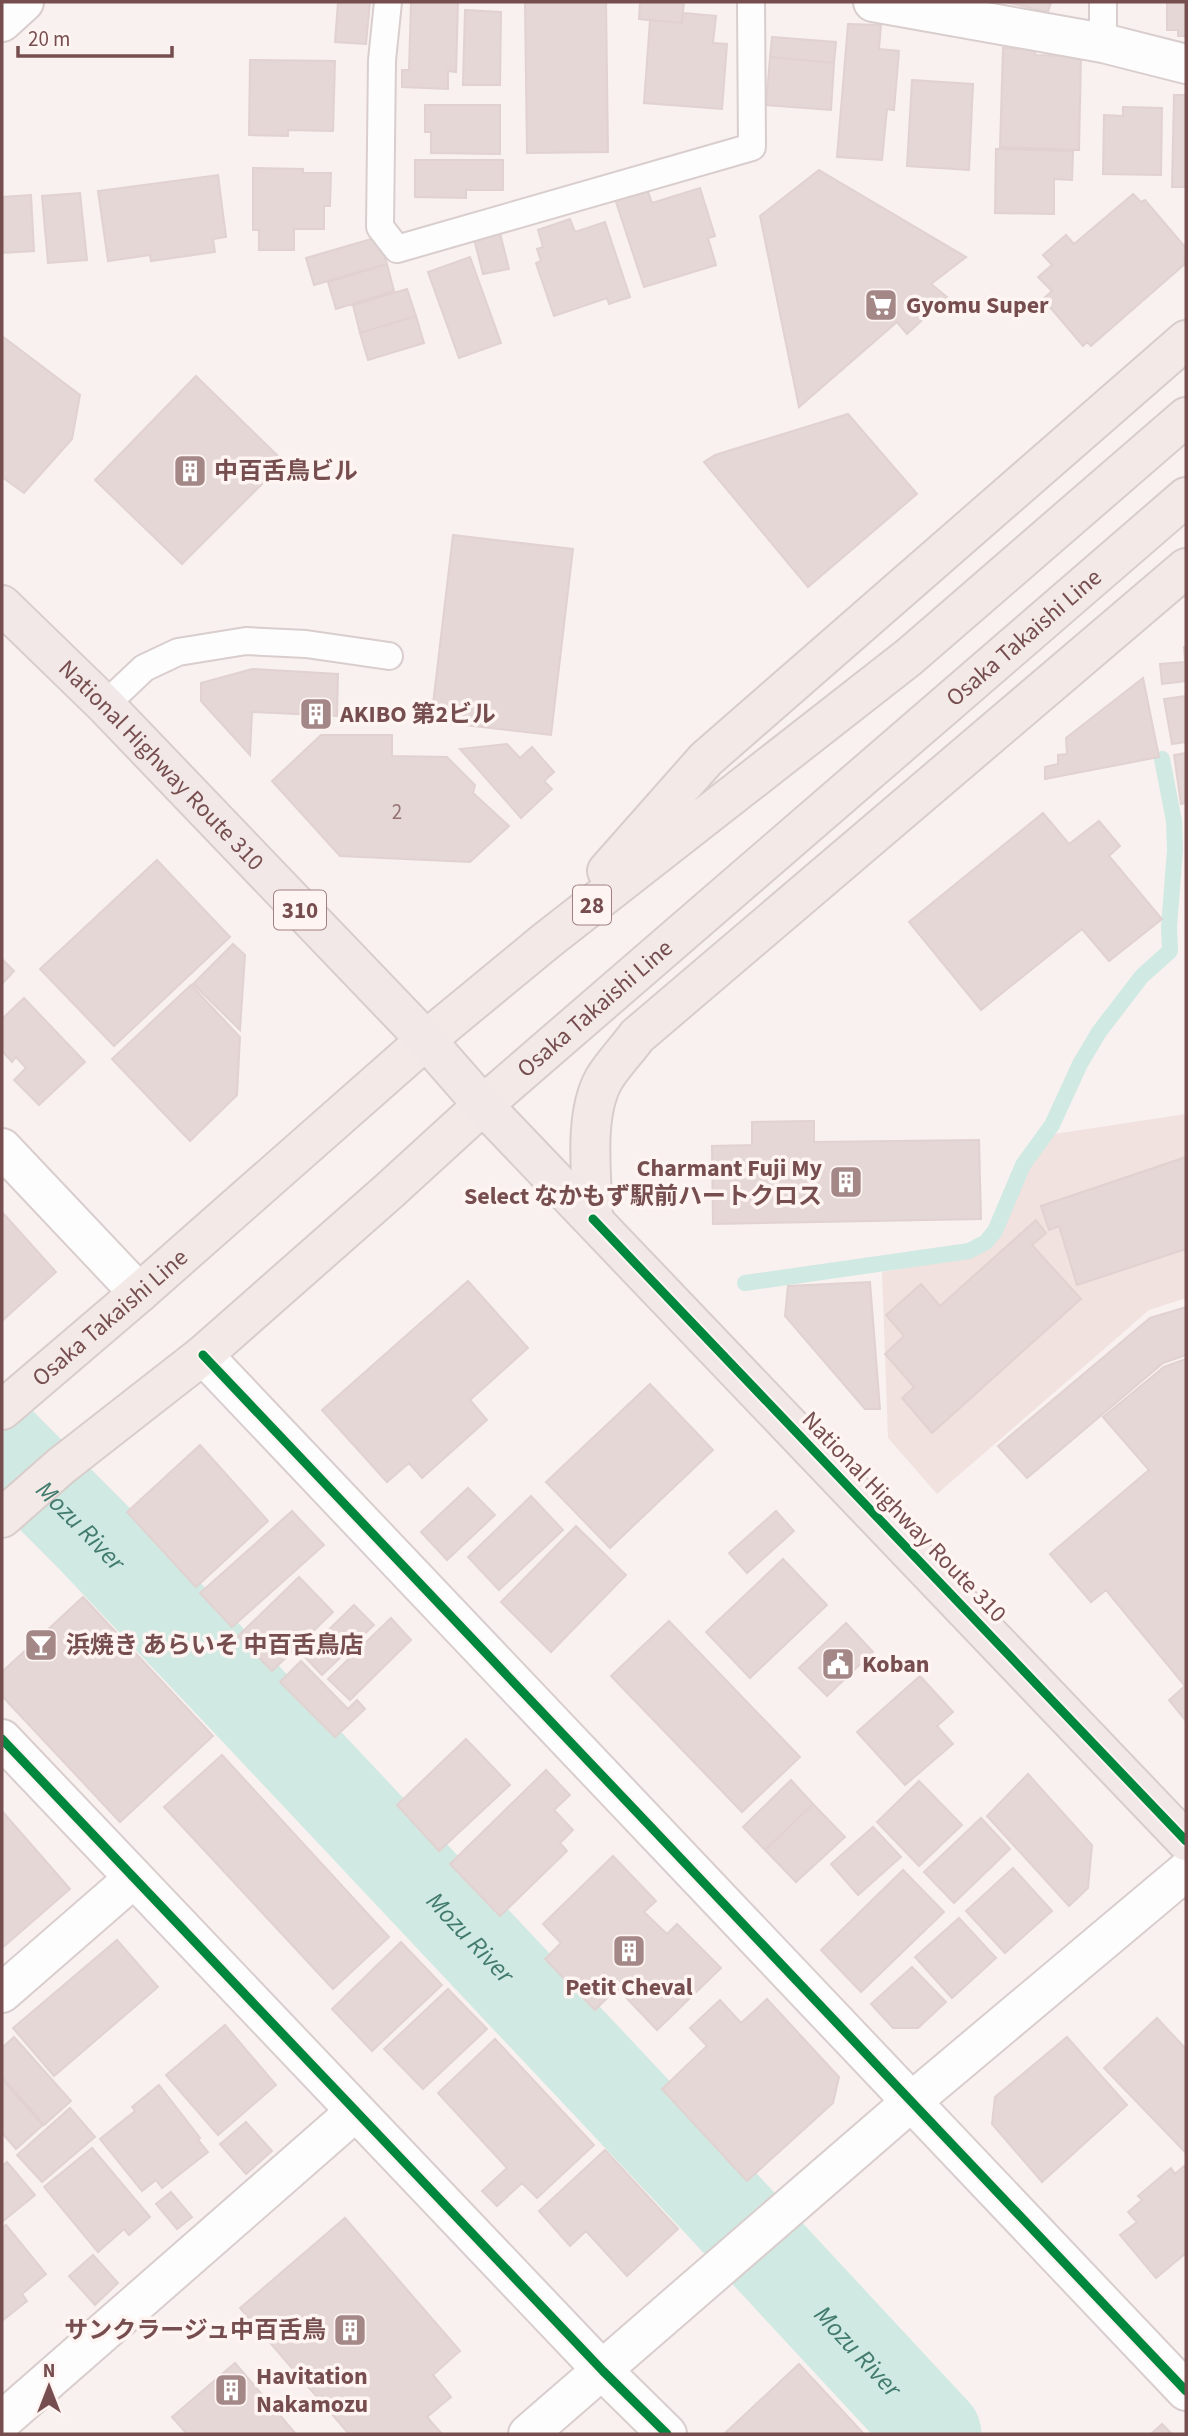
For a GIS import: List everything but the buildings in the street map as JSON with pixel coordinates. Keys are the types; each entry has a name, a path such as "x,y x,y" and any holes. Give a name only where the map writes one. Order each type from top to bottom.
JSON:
{"highway":[{"name":"National Highway Route 310","path":"2,605 105,705 426,1040 482,1105 1186,1842"}],"main road":[{"path":"546,941 706,759 1186,340"},
{"name":"Osaka Takaishi Line","path":"5,1408 426,1040 546,941 909,657 1186,417"},
{"name":"Osaka Takaishi Line","path":"3,1517 61,1466 203,1355 482,1105 1186,497"},
{"path":"593,1219 590,1134 596,1104 603,1080 637,1036 1186,568"}],"street":[{"path":"2,22 24,2"},
{"path":"873,2 1103,43 1186,64"},
{"path":"2,1148 139,1293"},
{"path":"203,1355 1186,2390"},
{"path":"2,1739 355,2112 603,2371 667,2434"},
{"path":"528,2434 911,2102 1186,1871"},
{"path":"2,1993 133,1879"},
{"path":"2,2421 355,2112"}],"lane":[{"path":"388,2 382,60 380,227 397,248 752,147 751,2"},
{"path":"1103,2 1103,43"},
{"path":"105,705 144,668 178,652 246,641 306,643 389,656"}],"shaded area":[{"path":"1186,1114 1186,1298 1149,1310 937,1494 888,1438 882,1272 970,1257 989,1246 1005,1226 1010,1204 1026,1172 1054,1134"}],"waterway":[{"path":"745,1283 969,1251 986,1242 995,1231 1023,1165 1052,1125 1080,1064 1099,1032 1142,976 1170,951 1174,821 1162,759"},
{"name":"Mozu River","path":"2,1446 92,1536 251,1704 935,2434"}],"cycle path":[{"path":"593,1219 1186,1841"},
{"path":"203,1355 1186,2391"},
{"path":"2,1739 603,2371 667,2434"}],"place":[{"name":"Gyomu Super","path":"881,305"},
{"name":"中百舌鳥ビル","path":"190,471"},
{"name":"AKIBO 第2ビル","path":"316,714"},
{"name":"Charmant Fuji My Select なかもず駅前ハートクロス","path":"846,1182"},
{"name":"浜焼き あらいそ 中百舌鳥店","path":"41,1645"},
{"name":"Koban","path":"838,1664"},
{"name":"Petit Cheval","path":"629,1951"},
{"name":"サンクラージュ中百舌鳥","path":"350,2330"},
{"name":"Havitation Nakamozu","path":"231,2390"}]}
